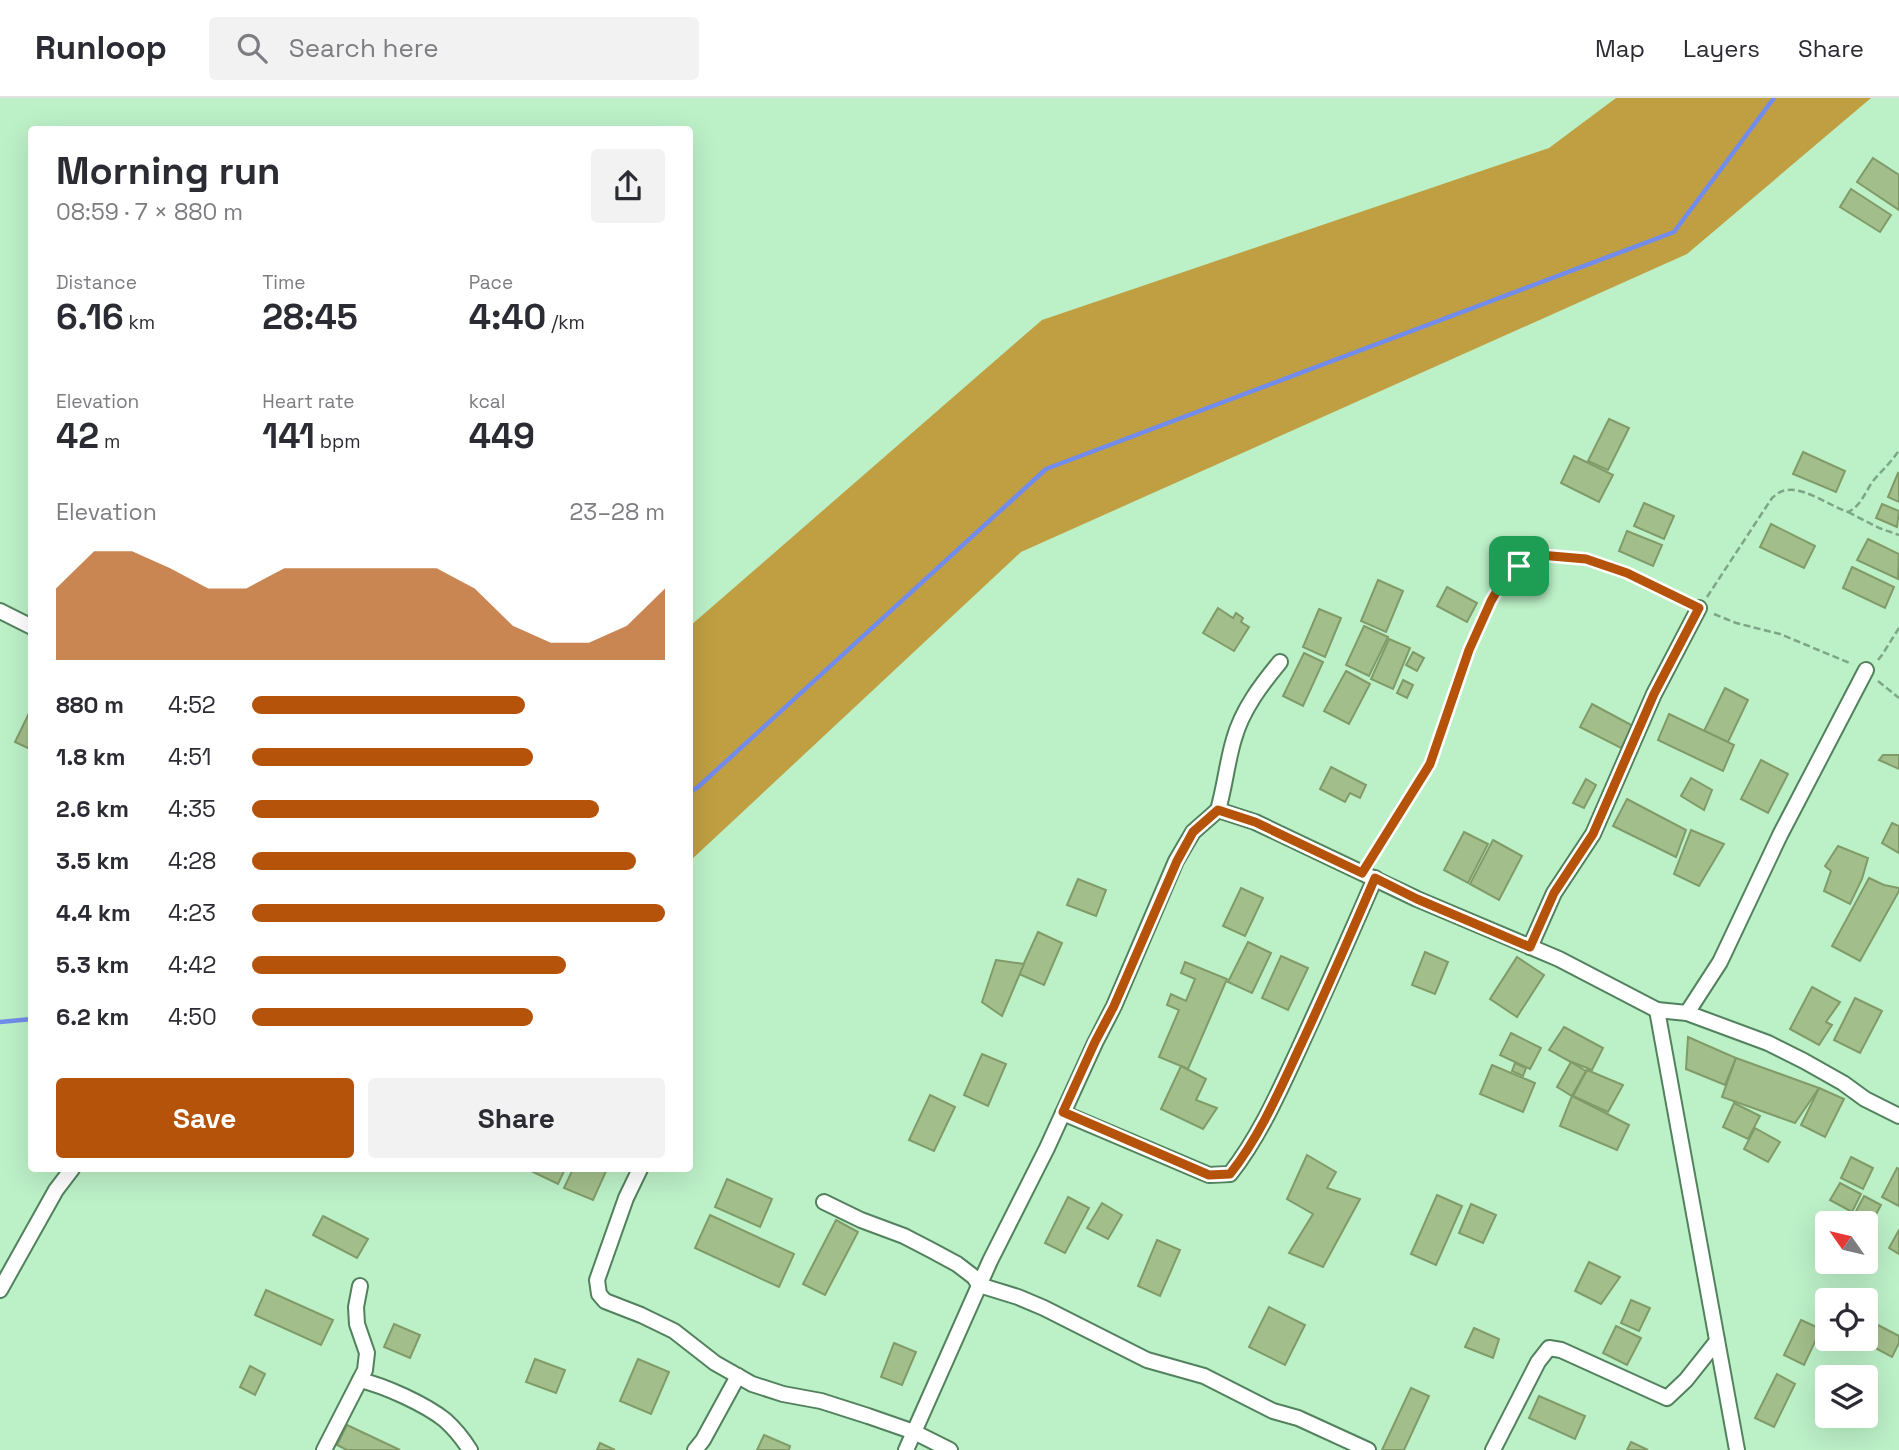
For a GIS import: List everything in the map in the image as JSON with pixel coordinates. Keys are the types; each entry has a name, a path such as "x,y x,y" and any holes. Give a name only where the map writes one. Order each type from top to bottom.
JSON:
{"street":[{"path":"1530,947 1554,893 1593,834 1654,694 1699,608"},
{"path":"0,611 28,625"},
{"path":"906,1450 979,1285 1114,1006 1177,861 1193,832 1218,810 1234,738 1251,701 1280,662"},
{"path":"1687,1013 1720,962 1780,835 1866,670"},
{"path":"1218,810 1255,822 1417,899 1559,959 1657,1010 1687,1013 1780,1049 1899,1116"},
{"path":"1063,1112 1209,1175 1230,1174 1265,1120 1331,981 1368,875"},
{"path":"1657,1010 1737,1450"},
{"path":"0,1290 55,1190 70,1172"},
{"path":"639,1172 626,1198 597,1280 599,1294 604,1301 674,1331 715,1363 751,1384 783,1394 821,1401 914,1432 950,1450"},
{"path":"824,1202 957,1264 974,1277 979,1285 1008,1293 1044,1308 1147,1360 1204,1376 1273,1411 1298,1418 1368,1450"},
{"path":"324,1450 365,1370 367,1353 356,1324 360,1286"},
{"path":"1493,1450 1538,1362 1549,1348 1561,1350 1667,1398 1686,1380 1717,1341"},
{"path":"695,1450 738,1376"},
{"path":"360,1380 375,1383 397,1393 444,1419 470,1450"}],"path":[{"path":"1848,512 1856,508 1899,450"},
{"path":"1699,608 1772,498 1780,492 1790,489 1814,497 1899,535"},
{"path":"1368,875 1430,764 1469,650 1491,601 1502,582 1519,566 1540,555 1586,559 1627,573 1699,608 1736,623 1780,634 1866,670 1899,698"},
{"path":"1866,670 1882,656 1899,628"}],"shaded area":[{"path":"1616,98 1871,98 1687,254 1021,552 693,858 693,623 1042,320 1549,148"}],"building":[{"path":"1873,158 1899,175 1899,210 1857,182"},
{"path":"1851,189 1891,215 1880,232 1840,207"},
{"path":"1609,419 1629,428 1608,470 1588,461"},
{"path":"1803,452 1845,471 1836,492 1793,474"},
{"path":"1574,456 1613,475 1599,502 1561,483"},
{"path":"1899,474 1899,502 1888,497"},
{"path":"1644,503 1674,516 1664,539 1634,526"},
{"path":"1882,504 1899,511 1897,527 1876,518"},
{"path":"1771,524 1815,546 1804,568 1760,547"},
{"path":"1627,531 1662,545 1653,566 1619,551"},
{"path":"1868,539 1899,554 1898,579 1857,560"},
{"path":"1852,567 1894,587 1885,608 1843,588"},
{"path":"1378,580 1403,591 1386,632 1361,621"},
{"path":"1447,587 1477,603 1467,622 1437,606"},
{"path":"1218,608 1233,618 1236,613 1243,618 1241,622 1249,627 1234,651 1203,633"},
{"path":"1319,609 1341,618 1325,657 1303,647"},
{"path":"1364,626 1388,637 1369,676 1346,665"},
{"path":"1389,639 1410,648 1393,689 1371,679"},
{"path":"1413,652 1424,658 1417,671 1406,665"},
{"path":"1304,653 1323,662 1303,706 1283,696"},
{"path":"1346,671 1370,684 1349,724 1324,711"},
{"path":"1403,680 1413,685 1407,698 1397,693"},
{"path":"1725,688 1748,700 1728,742 1704,731"},
{"path":"1592,704 1633,726 1621,748 1580,727"},
{"path":"1669,714 1734,745 1723,771 1658,740"},
{"path":"28,715 28,748 15,742"},
{"path":"1883,755 1899,755 1899,769 1879,760"},
{"path":"1761,760 1788,774 1768,813 1741,799"},
{"path":"1331,767 1366,785 1360,798 1350,793 1345,802 1320,789"},
{"path":"1691,778 1712,790 1704,810 1681,796"},
{"path":"1586,779 1596,785 1584,808 1573,803"},
{"path":"1627,799 1686,830 1676,857 1613,826"},
{"path":"1892,823 1899,826 1899,853 1882,843"},
{"path":"1691,830 1724,844 1699,886 1674,874"},
{"path":"1464,832 1488,844 1468,883 1444,870"},
{"path":"1493,840 1522,856 1499,900 1470,884"},
{"path":"1838,846 1868,858 1850,904 1824,891 1831,871 1825,866"},
{"path":"1869,878 1899,888 1899,891 1860,961 1832,946"},
{"path":"1078,879 1106,890 1096,916 1067,905"},
{"path":"1241,888 1263,898 1245,936 1223,926"},
{"path":"1038,932 1062,943 1044,985 1019,974"},
{"path":"1248,942 1271,953 1252,993 1228,982"},
{"path":"1425,952 1448,962 1435,994 1412,985"},
{"path":"1281,956 1308,968 1288,1010 1262,998"},
{"path":"1517,957 1544,975 1517,1017 1490,999"},
{"path":"996,960 1024,964 1002,1016 982,1002"},
{"path":"1185,962 1227,979 1188,1069 1159,1057 1179,1010 1167,1005 1171,994 1186,1001 1195,979 1181,973"},
{"path":"1812,987 1840,1002 1826,1022 1832,1025 1819,1045 1790,1029"},
{"path":"1855,998 1882,1011 1860,1053 1834,1040"},
{"path":"1564,1027 1603,1048 1592,1070 1549,1050"},
{"path":"1511,1033 1541,1048 1530,1069 1500,1055"},
{"path":"1688,1037 1736,1058 1725,1085 1686,1069"},
{"path":"982,1054 1006,1064 988,1106 964,1095"},
{"path":"1736,1058 1819,1088 1795,1123 1722,1097"},
{"path":"1571,1062 1586,1071 1572,1096 1557,1087"},
{"path":"1515,1063 1526,1068 1523,1076 1512,1071"},
{"path":"1492,1065 1535,1083 1523,1112 1480,1094"},
{"path":"1181,1066 1206,1079 1196,1100 1217,1108 1203,1129 1161,1109"},
{"path":"1587,1070 1623,1085 1608,1112 1573,1096"},
{"path":"1819,1088 1844,1099 1825,1137 1801,1125"},
{"path":"930,1095 955,1107 934,1151 909,1140"},
{"path":"1572,1096 1629,1125 1617,1150 1560,1126"},
{"path":"1734,1103 1760,1116 1748,1139 1723,1127"},
{"path":"1755,1128 1780,1142 1768,1162 1744,1149"},
{"path":"1307,1155 1336,1172 1327,1188 1360,1199 1323,1267 1289,1253 1313,1214 1287,1199"},
{"path":"1851,1157 1873,1168 1863,1189 1841,1178"},
{"path":"1897,1168 1899,1169 1899,1206 1882,1197"},
{"path":"533,1172 564,1172 558,1184"},
{"path":"572,1172 606,1172 593,1200 564,1188"},
{"path":"727,1179 772,1199 760,1227 715,1207"},
{"path":"1840,1183 1861,1194 1852,1211 1830,1200"},
{"path":"1437,1195 1462,1206 1436,1265 1411,1254"},
{"path":"1864,1196 1881,1205 1878,1211 1856,1211"},
{"path":"1068,1197 1089,1208 1065,1253 1045,1243"},
{"path":"1102,1203 1122,1215 1108,1239 1087,1228"},
{"path":"1471,1204 1496,1215 1483,1243 1459,1233"},
{"path":"710,1215 794,1254 779,1287 695,1248"},
{"path":"323,1216 368,1239 357,1258 313,1235"},
{"path":"836,1220 858,1232 825,1295 803,1284"},
{"path":"1899,1230 1899,1254 1889,1248"},
{"path":"1157,1240 1180,1250 1160,1296 1138,1286"},
{"path":"1589,1262 1620,1277 1601,1304 1575,1291"},
{"path":"266,1290 333,1320 321,1345 255,1315"},
{"path":"1631,1300 1650,1308 1639,1331 1621,1323"},
{"path":"1269,1307 1305,1325 1285,1365 1249,1347"},
{"path":"1801,1320 1815,1326 1815,1342 1804,1365 1784,1355"},
{"path":"394,1324 420,1335 410,1358 384,1347"},
{"path":"1878,1325 1899,1336 1899,1343 1892,1357 1878,1349"},
{"path":"1616,1326 1641,1338 1627,1365 1603,1353"},
{"path":"1474,1328 1499,1339 1493,1358 1465,1347"},
{"path":"894,1343 916,1352 902,1385 881,1377"},
{"path":"535,1359 565,1370 556,1393 526,1382"},
{"path":"638,1359 669,1372 651,1414 620,1401"},
{"path":"250,1366 265,1374 255,1395 240,1387"},
{"path":"1777,1374 1795,1384 1774,1427 1755,1418"},
{"path":"1411,1388 1429,1396 1404,1450 1382,1450"},
{"path":"1539,1396 1585,1416 1575,1439 1529,1418"},
{"path":"347,1425 400,1450 347,1450 337,1445"},
{"path":"764,1435 790,1446 789,1450 757,1450"},
{"path":"1631,1442 1648,1450 1627,1450"},
{"path":"600,1443 615,1450 597,1450"}],"waterway":[{"path":"693,790 1046,469 1674,232 1774,98"},
{"path":"0,1022 28,1019"}],"route":[{"path":"1540,555 1586,559 1627,573 1699,608 1654,694 1593,834 1554,893 1530,947 1417,899 1375,878 1331,981 1265,1120 1230,1174 1209,1175 1063,1112 1114,1006 1161,894 1193,832 1218,810 1255,822 1362,873 1430,764 1469,650 1491,601 1502,582 1519,566 1540,555"}]}
